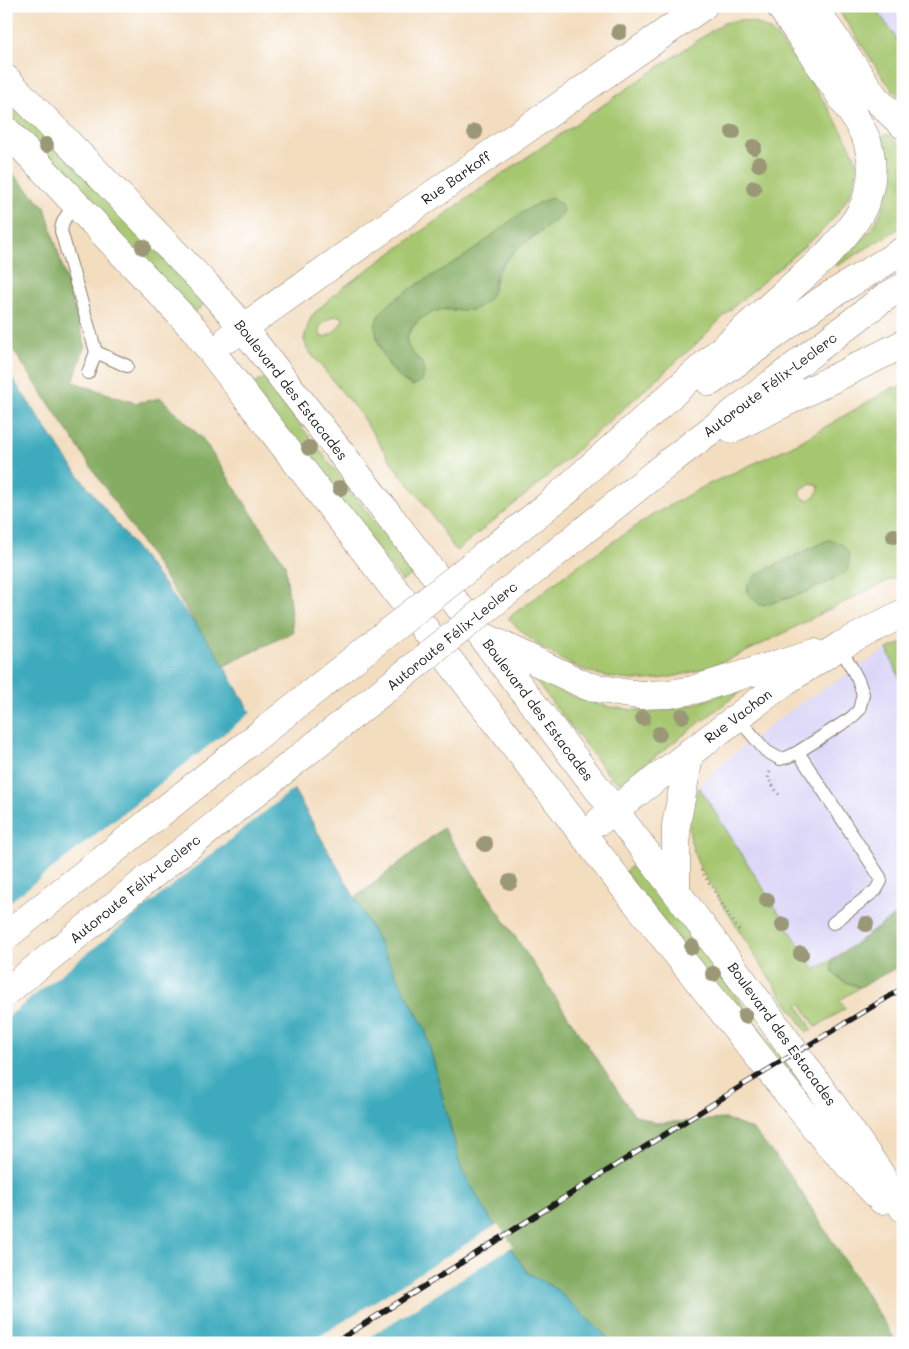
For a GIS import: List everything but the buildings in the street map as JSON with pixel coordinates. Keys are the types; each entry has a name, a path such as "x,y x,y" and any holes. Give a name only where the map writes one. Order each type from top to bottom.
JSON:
{"main road":[{"name":"Rue Barkoff","path":"212,352 243,328 703,6"},
{"path":"553,501 826,256 855,221 864,205 871,182 872,167 865,137 839,93 780,6"},
{"path":"813,6 875,98 903,124"},
{"name":"Boulevard des Estacades","path":"6,79 206,284 243,328 676,891 848,1126 903,1208"},
{"name":"Boulevard des Estacades","path":"6,130 181,314 583,834 826,1141 903,1222"},
{"path":"6,936 553,501 787,325 829,296 903,251"},
{"name":"Autoroute Félix-Leclerc","path":"6,992 673,459 877,303 903,287"},
{"path":"673,459 903,344"},
{"name":"Rue Vachon","path":"583,834 784,682 840,646 903,613"},
{"path":"481,635 587,686 623,693 640,694 665,694 694,690 840,646"},
{"path":"676,891 676,825 690,752"}],"lane":[{"path":"76,205 62,222 61,231 96,352 88,373"},
{"path":"96,352 127,366"},
{"path":"737,717 758,743 772,756 780,759 788,758 851,718 861,705 862,689 840,646"},
{"path":"798,752 880,877 881,882 876,890 833,923"}],"path":[{"path":"768,778 779,795"}],"shaded area":[{"path":"874,6 903,6 903,48"},
{"path":"887,649 903,686 903,910 816,970 699,787 717,768 773,723 804,701"}],"green space":[{"path":"836,6 874,6 903,48 903,102 884,79"},
{"path":"741,20 760,25 770,31 791,55 834,118 854,155 857,166 856,176 850,194 834,218 821,232 730,310 696,344 533,489 456,551 423,502 394,466 360,414 307,349 304,339 312,315 341,289 476,192 723,23","holes":["515,218 543,230 518,249 505,262 496,279 494,290 460,311 446,310 433,312 416,323 408,335 407,343 423,365 404,381 390,368 378,342 471,252","335,316 343,318 340,325 332,333 321,337 319,328 328,319"]},
{"path":"6,94 205,303 194,313 6,115"},
{"path":"887,134 903,147 903,226 837,266 835,263 872,228 883,207 889,171 886,148 882,136"},
{"path":"6,167 45,207 85,345 73,382 135,403 161,398 202,438 285,564 293,632 224,666 6,339"},
{"path":"551,198 561,204 563,210 559,218 506,260 497,273 489,298 484,303 470,310 448,309 436,311 417,322 409,332 407,342 410,350 422,363 424,370 422,381 413,386 402,379 387,361 377,338 377,321 384,309 407,291 472,251 519,214"},
{"path":"264,378 414,573 402,581 251,386"},
{"path":"903,387 903,574 734,657 712,666 667,678 626,679 588,671 570,664 536,644 508,618 580,564 654,514 707,485 798,443 891,388","holes":["811,483 818,485 819,489 816,495 809,500 804,499 800,490","847,571 806,592 761,605"]},
{"path":"828,540 844,546 848,554 849,565 847,571 838,577 794,596 760,605 747,593 748,585 757,574"},
{"path":"903,643 903,686 887,649"},
{"path":"533,671 565,693 579,699 624,709 671,709 713,698 740,687 742,690 623,781 619,782 611,778 530,674"},
{"path":"699,787 815,970 832,960 833,971 840,979 860,987 839,1001 846,1008 816,1027 801,1003 798,1005 812,1029 807,1032 762,967 696,859 691,838 690,819 694,798"},
{"path":"443,828 633,1114 655,1123 726,1119 753,1130 789,1173 897,1343 613,1343 556,1289 527,1272 490,1218 461,1168 425,1029 355,898"},
{"path":"636,862 837,1131 836,1135 625,872"},
{"path":"903,910 903,964 860,987 840,979 833,971 832,960"}],"water":[{"path":"6,369 73,468 213,647 224,666 355,898 425,1029 461,1168 490,1218 527,1272 556,1289 613,1343 6,1343"}],"pier":[{"path":"253,711 296,787 6,1018 6,905"},
{"path":"498,1224 513,1246 360,1343 309,1343"}],"railway":[{"path":"334,1343 743,1085 903,988"}]}
